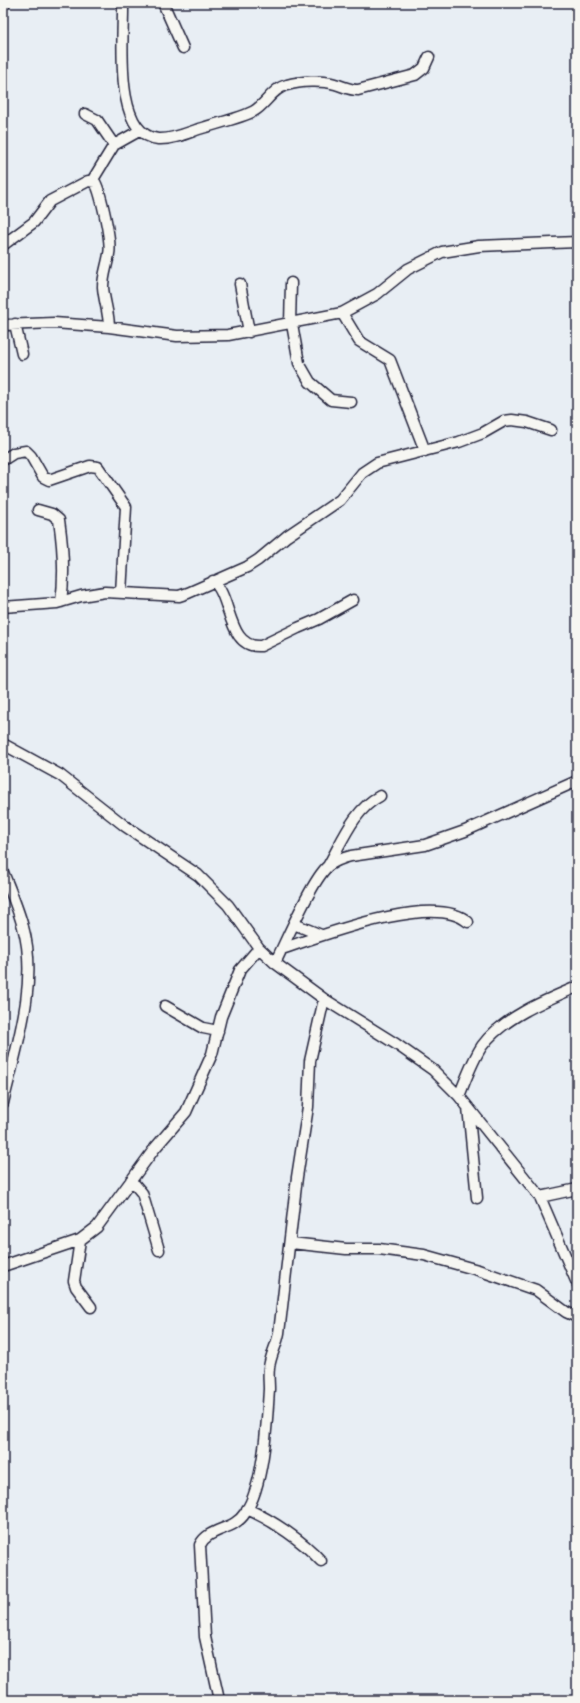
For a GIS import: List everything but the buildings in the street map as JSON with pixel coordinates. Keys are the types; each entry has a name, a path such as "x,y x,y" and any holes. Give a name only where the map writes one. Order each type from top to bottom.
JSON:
{"street":[{"path":"123,3 124,90 134,124 139,130 149,137 159,139 176,136 253,112 284,86 325,82 334,83 351,90 358,90 415,76 424,68 429,57"},
{"path":"163,3 183,48"},
{"path":"85,114 97,120 114,145"},
{"path":"3,244 34,222 50,201 92,180 114,145 139,130"},
{"path":"92,180 97,185 110,247 103,278 103,290 109,315 109,327"},
{"path":"3,325 54,323 109,327 177,336 202,337 249,332 342,313 376,294 408,269 442,252 478,246 577,242"},
{"path":"291,283 291,324 299,363 310,382 331,400 336,402 351,402"},
{"path":"240,284 249,332"},
{"path":"342,313 359,341 390,360 425,451"},
{"path":"15,324 22,354"},
{"path":"3,607 61,602 105,592 179,596 247,567 287,536 319,516 340,500 356,479 368,468 377,463 425,451 482,433 504,421 512,420 527,422 551,430"},
{"path":"3,460 14,453 26,451 31,456 43,477 49,480 90,466 98,467 126,507 121,593"},
{"path":"38,510 52,514 59,520 63,564 61,602"},
{"path":"213,581 219,586 236,630 244,642 254,647 261,646 298,628 319,620 353,600"},
{"path":"3,744 60,775 125,826 198,875 228,906 259,948 275,963 324,999 427,1066 459,1096 540,1197 577,1282"},
{"path":"328,866 340,859 351,856 424,845 465,831 577,781"},
{"path":"275,963 311,892 362,809 372,800 380,796"},
{"path":"3,872 24,928 28,956 29,980 3,1103"},
{"path":"282,949 321,935 381,917 404,914 454,913 462,916 468,922"},
{"path":"294,924 321,935"},
{"path":"3,1266 80,1240 97,1227 155,1148 186,1112 212,1054 218,1031 240,970 259,948"},
{"path":"459,1096 469,1071 482,1046 494,1034 543,1001 577,987"},
{"path":"219,1700 205,1637 200,1545 206,1536 232,1526 241,1519 247,1509 261,1466 268,1417 269,1366 277,1346 291,1243 297,1177 308,1107 310,1061 324,999"},
{"path":"165,1006 204,1028 218,1031"},
{"path":"468,1107 476,1198"},
{"path":"131,1180 142,1193 159,1250"},
{"path":"540,1197 577,1189"},
{"path":"80,1240 74,1281 76,1287 92,1307"},
{"path":"291,1243 346,1249 379,1249 424,1255 478,1270 536,1290 566,1312 577,1317"},
{"path":"247,1509 266,1519 313,1552 321,1561"}]}
